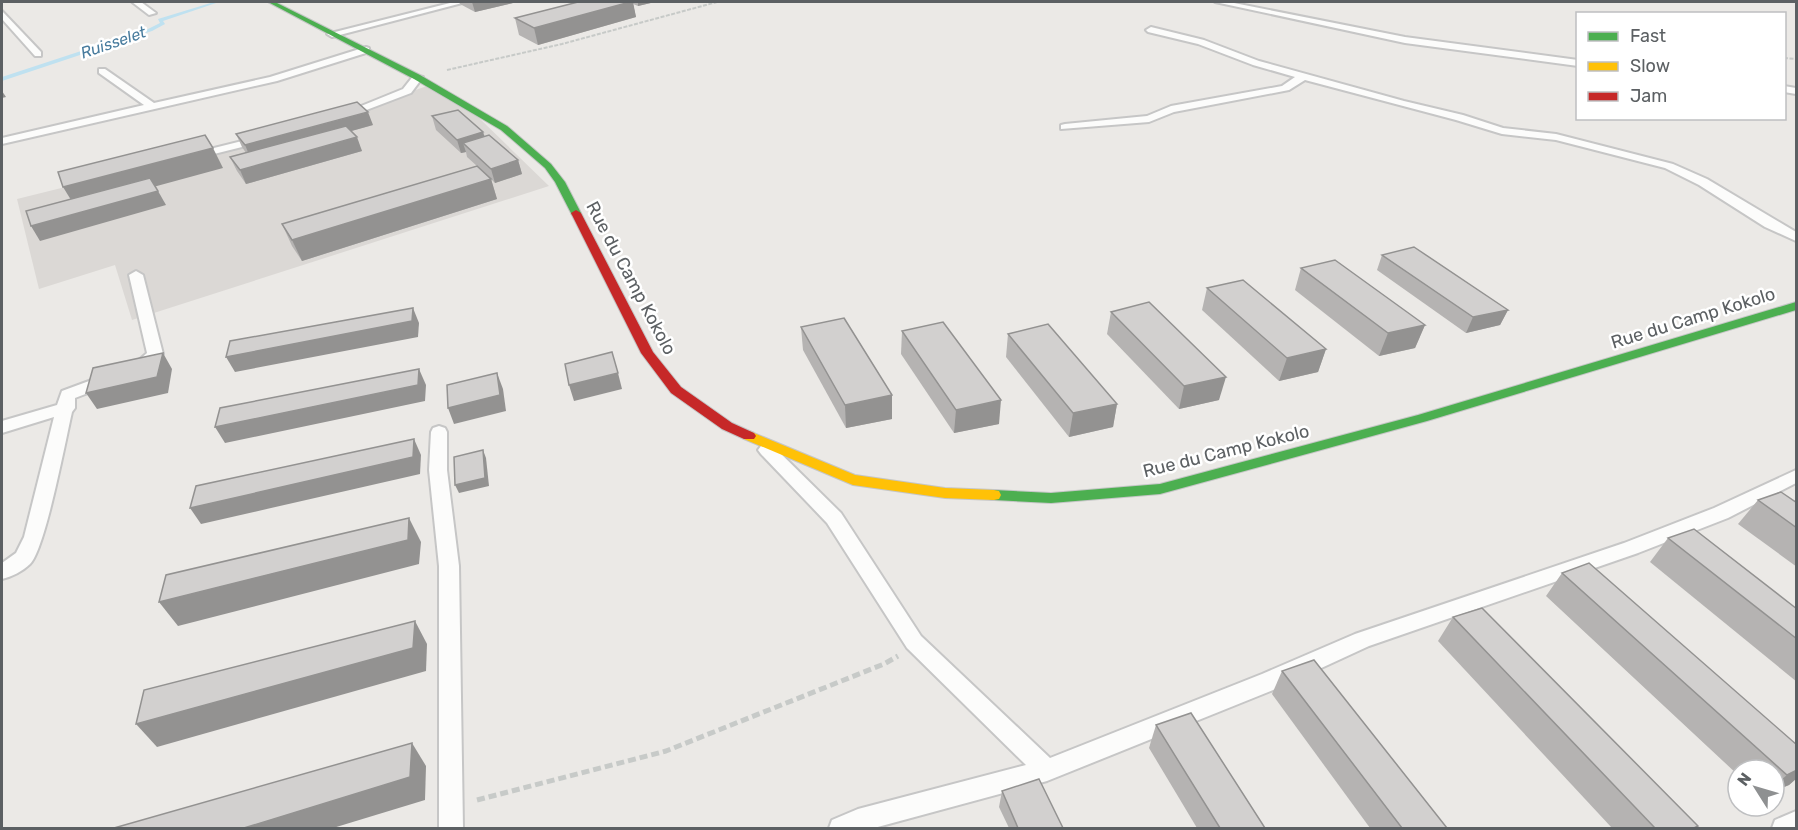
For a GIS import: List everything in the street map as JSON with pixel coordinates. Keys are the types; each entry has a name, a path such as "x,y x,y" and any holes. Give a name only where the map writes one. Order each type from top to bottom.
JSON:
{"street":[{"name":"Rue du Camp Kokolo","path":"271,2 418,77 500,123 525,142 549,166 560,182 620,295 633,328 647,353 676,390 727,426 853,480 945,494 1051,498 1160,489 1422,418 1797,306"}],"lane":[{"path":"136,2 152,13"},
{"path":"332,34 462,2"},
{"path":"1219,2 1406,40 1576,63"},
{"path":"2,14 39,54"},
{"path":"1151,30 1201,42 1256,63 1502,131 1556,137 1669,166 1703,182 1770,224 1797,237"},
{"path":"2,141 273,79 366,50"},
{"path":"102,71 153,107"},
{"path":"1065,127 1149,119 1172,109 1285,88 1305,75"},
{"path":"329,120 407,91 418,77"},
{"path":"183,159 273,136"},
{"path":"2,572 24,558 33,537 67,408 68,394 135,369 155,354 136,275"},
{"path":"2,427 67,408"},
{"path":"439,432 438,470 449,566 452,818"},
{"path":"757,440 834,518 914,642 1047,770"},
{"path":"841,828 858,821 1047,770 1270,681 1362,640 1631,548 1720,513 1797,476"},
{"path":"1784,828 1797,823"}],"path":[{"path":"418,77 562,44 717,2"},
{"path":"452,818 666,751 884,664 905,651 914,642"}],"shaded area":[{"path":"427,86 478,117 549,186 132,320 115,265 39,289 17,199 319,124"}],"building":[{"path":"578,2 630,2 534,28 515,18"},
{"path":"357,102 368,112 245,145 236,134"},
{"path":"458,110 483,132 457,140 432,116"},
{"path":"346,126 357,137 240,170 230,157"},
{"path":"205,135 213,148 63,187 58,172"},
{"path":"489,135 518,160 491,169 463,143"},
{"path":"477,166 491,179 292,240 282,224"},
{"path":"150,178 158,191 31,226 26,211"},
{"path":"1414,247 1508,310 1473,317 1382,255"},
{"path":"1335,260 1425,325 1388,333 1301,268"},
{"path":"1243,280 1326,349 1287,358 1207,288"},
{"path":"1149,302 1226,377 1184,386 1111,312"},
{"path":"413,308 412,321 226,357 230,341"},
{"path":"844,318 892,395 845,405 801,327"},
{"path":"943,322 1001,400 956,410 902,331"},
{"path":"1048,324 1117,404 1073,413 1008,334"},
{"path":"612,352 618,373 569,385 565,364"},
{"path":"163,353 157,377 86,393 93,368"},
{"path":"419,369 418,385 215,427 220,408"},
{"path":"497,373 500,395 448,408 447,385"},
{"path":"414,439 413,457 190,508 196,486"},
{"path":"483,450 485,478 455,485 454,457"},
{"path":"1781,492 1797,503 1797,528 1758,500"},
{"path":"409,518 408,540 159,602 166,575"},
{"path":"1694,529 1797,609 1797,639 1668,538"},
{"path":"1589,563 1797,745 1797,770 1787,775 1786,758 1768,758 1562,573"},
{"path":"1482,608 1698,826 1694,828 1655,828 1453,617"},
{"path":"415,621 413,648 136,724 144,690"},
{"path":"1314,660 1447,828 1402,828 1282,671"},
{"path":"1191,713 1265,828 1220,828 1156,725"},
{"path":"412,743 410,777 244,828 114,828"},
{"path":"1039,779 1063,828 1018,828 1002,791"}],"waterway":[{"name":"Ruisselet","path":"2,79 150,30 163,23 160,20 217,2"}],"traffic: fast":[{"path":"271,2 417,77 504,128 548,166 560,182 576,213"},
{"path":"994,495 1051,498 1160,489 1422,418 1796,306"}],"traffic: slow":[{"path":"749,436 853,480 945,493 994,495"}],"traffic: jam":[{"path":"576,213 647,353 676,390 727,426 749,436"}]}
